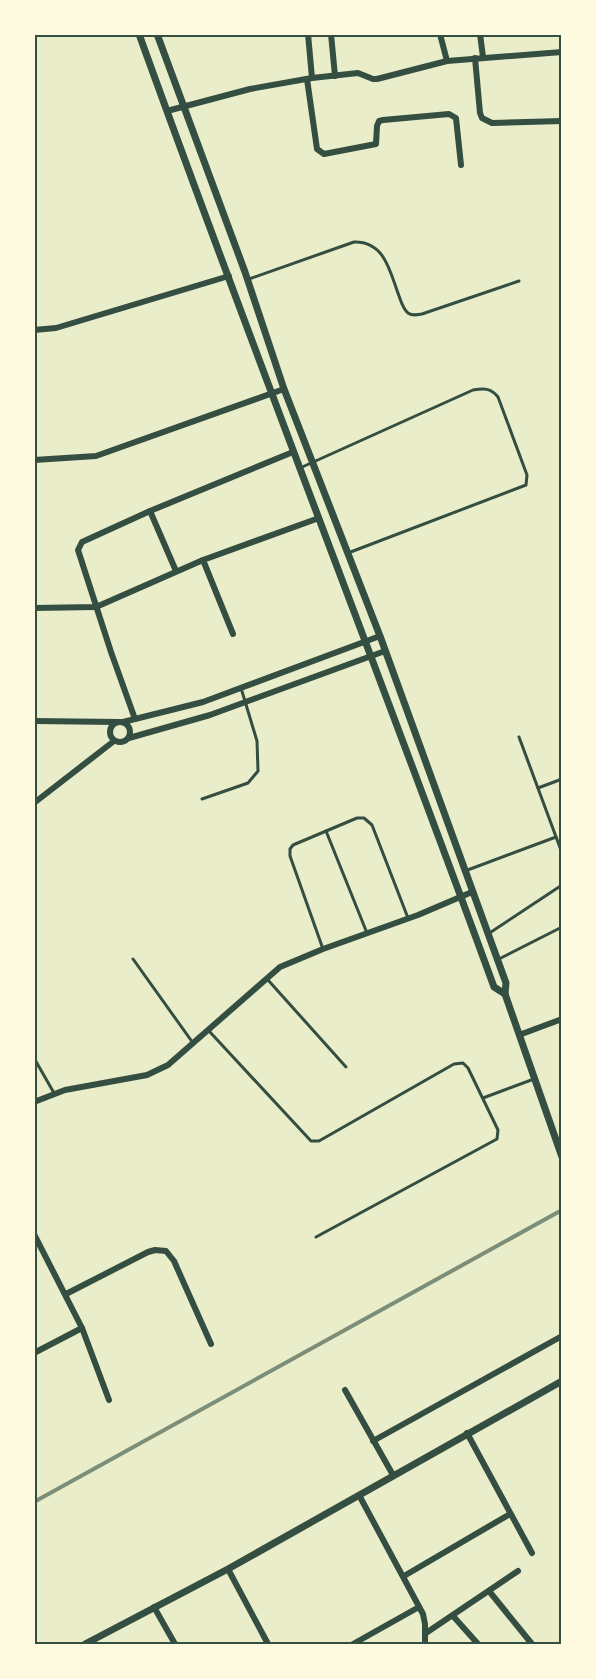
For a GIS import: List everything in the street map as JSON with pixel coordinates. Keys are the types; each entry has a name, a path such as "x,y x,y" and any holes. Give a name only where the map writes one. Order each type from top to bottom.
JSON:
{"street":[{"path":"139,34 293,453 367,642 494,987 505,994"},
{"path":"157,34 248,280 284,389 380,636 506,983 505,994 561,1157"},
{"path":"308,34 317,149 320,153 376,144 379,121 449,114 456,118 461,165"},
{"path":"331,34 334,76"},
{"path":"440,34 447,61"},
{"path":"480,34 480,113 486,121 492,123 561,121"},
{"path":"166,111 250,89 310,78 358,73 373,80 447,61 561,52"},
{"path":"34,330 56,328 229,276"},
{"path":"34,460 96,456 284,389"},
{"path":"135,719 96,607 78,545 150,511 293,453"},
{"path":"150,511 176,571"},
{"path":"34,608 96,607 203,560 319,518"},
{"path":"203,560 233,634"},
{"path":"114,741 110,730 115,724 203,702 380,636"},
{"path":"34,803 114,741 122,742 129,738 210,716 385,651"},
{"path":"34,721 121,722 129,727 129,738"},
{"path":"34,1102 54,1093 147,1075 168,1065 280,967 472,892"},
{"path":"519,1035 561,1019"},
{"path":"34,1234 82,1328 109,1400"},
{"path":"66,1294 148,1252 166,1251 174,1261 211,1344"},
{"path":"34,1353 82,1328"},
{"path":"373,1441 561,1336"},
{"path":"88,1644 228,1569 561,1381"},
{"path":"345,1390 393,1475"},
{"path":"467,1433 532,1553"},
{"path":"359,1495 419,1607 425,1624 425,1644"},
{"path":"404,1576 510,1514"},
{"path":"228,1569 268,1644"},
{"path":"426,1633 518,1571"},
{"path":"489,1591 532,1644"},
{"path":"154,1607 175,1644"},
{"path":"353,1644 419,1607"},
{"path":"453,1616 478,1644"}],"lane":[{"path":"248,280 354,242 365,242 374,246 383,255 404,310 414,315 519,280"},
{"path":"299,468 473,390 484,388 493,391 503,406 527,475 525,485 348,553"},
{"path":"202,799 248,783 258,771 257,741 241,688"},
{"path":"519,737 561,853"},
{"path":"538,788 561,779"},
{"path":"323,949 290,856 290,849 293,845 357,818 369,820 408,918"},
{"path":"326,831 367,933"},
{"path":"464,871 556,837"},
{"path":"488,934 561,885"},
{"path":"497,960 561,927"},
{"path":"133,958 193,1043"},
{"path":"267,978 345,1067"},
{"path":"208,1029 311,1141 319,1141 458,1063 463,1063 468,1068 498,1130 497,1139 316,1238"},
{"path":"34,1058 54,1093"},
{"path":"483,1098 534,1079"}],"railway":[{"path":"34,1502 562,1210"}]}
